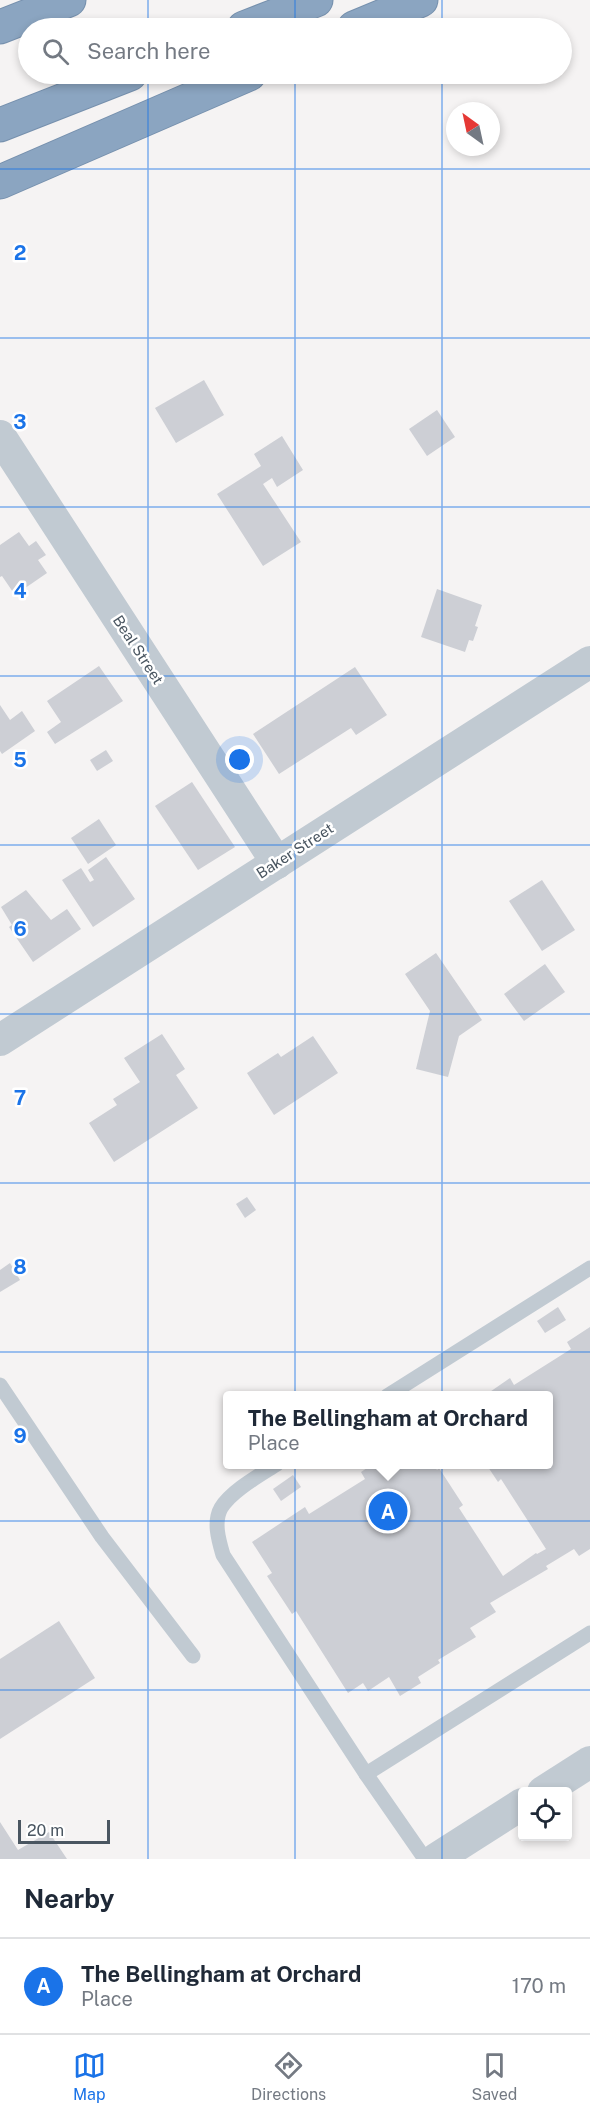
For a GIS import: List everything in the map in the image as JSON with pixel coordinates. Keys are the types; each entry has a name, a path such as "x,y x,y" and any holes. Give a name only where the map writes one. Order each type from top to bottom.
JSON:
{"highway":[{"path":"23,18 69,0"},
{"path":"270,18 316,0"},
{"path":"378,18 421,0"},
{"path":"0,27 18,20"},
{"path":"0,125 105,84"},
{"path":"0,182 226,84"}],"street":[{"name":"Beal Street","path":"0,436 277,863"},
{"name":"Baker Street","path":"0,1040 590,663"},
{"path":"549,1787 590,1762"},
{"path":"436,1859 518,1807"}],"lane":[{"path":"393,1391 590,1268"},
{"path":"0,1386 102,1537 192,1656"},
{"path":"269,1469 243,1486 220,1509 217,1533 223,1555 366,1774 425,1859"},
{"path":"366,1774 590,1633"}],"building":[{"path":"204,380 224,415 176,443 155,408"},
{"path":"437,410 455,437 427,456 409,429"},
{"path":"282,436 303,470 277,487 272,478 263,484 301,542 263,566 217,494 261,466 254,454"},
{"path":"19,532 29,546 36,541 46,555 38,560 47,573 15,595 2,576 0,577 0,545"},
{"path":"437,589 482,605 473,641 469,640 465,652 421,637"},
{"path":"99,666 123,701 55,744 47,732 61,722 47,701"},
{"path":"355,667 387,715 356,735 351,728 279,774 253,734"},
{"path":"0,705 10,720 22,711 35,731 2,754 0,751"},
{"path":"106,750 113,761 97,771 90,760"},
{"path":"192,782 235,847 198,870 155,806"},
{"path":"99,819 116,845 88,864 71,838"},
{"path":"106,857 135,899 93,927 62,880 81,868 90,882 94,880 88,870"},
{"path":"542,880 575,930 542,951 509,901"},
{"path":"26,890 51,920 67,909 81,929 33,962 9,927 12,925 1,907"},
{"path":"436,953 482,1020 459,1036 448,1077 416,1069 430,1011 405,974"},
{"path":"545,964 565,992 524,1021 504,994"},
{"path":"162,1034 185,1069 176,1075 198,1108 114,1162 89,1123 117,1105 113,1099 140,1082 124,1058"},
{"path":"313,1036 338,1073 274,1115 247,1073 278,1053 281,1057"},
{"path":"247,1197 256,1210 245,1218 236,1204"},
{"path":"10,1263 20,1280 0,1292 0,1270"},
{"path":"558,1307 566,1320 545,1333 537,1321"},
{"path":"590,1327 590,1549 579,1556 574,1549 546,1566 548,1569 490,1603 496,1612 470,1628 476,1637 438,1660 440,1663 418,1677 421,1683 400,1696 389,1677 368,1691 363,1683 348,1693 296,1611 292,1614 267,1576 272,1573 252,1542 305,1507 309,1514 365,1479 361,1472 366,1469 440,1469 463,1505 459,1508 503,1576 536,1553 546,1549 501,1479 498,1482 489,1469 553,1469 553,1391 491,1391 510,1378 514,1385 571,1349 567,1342"},
{"path":"293,1475 301,1487 281,1501 273,1489"},
{"path":"59,1621 95,1678 0,1739 0,1659"},
{"path":"0,1822 18,1850 49,1832 67,1859 0,1859"}],"place":[{"name":"The Bellingham at Orchard","path":"388,1511"}]}
